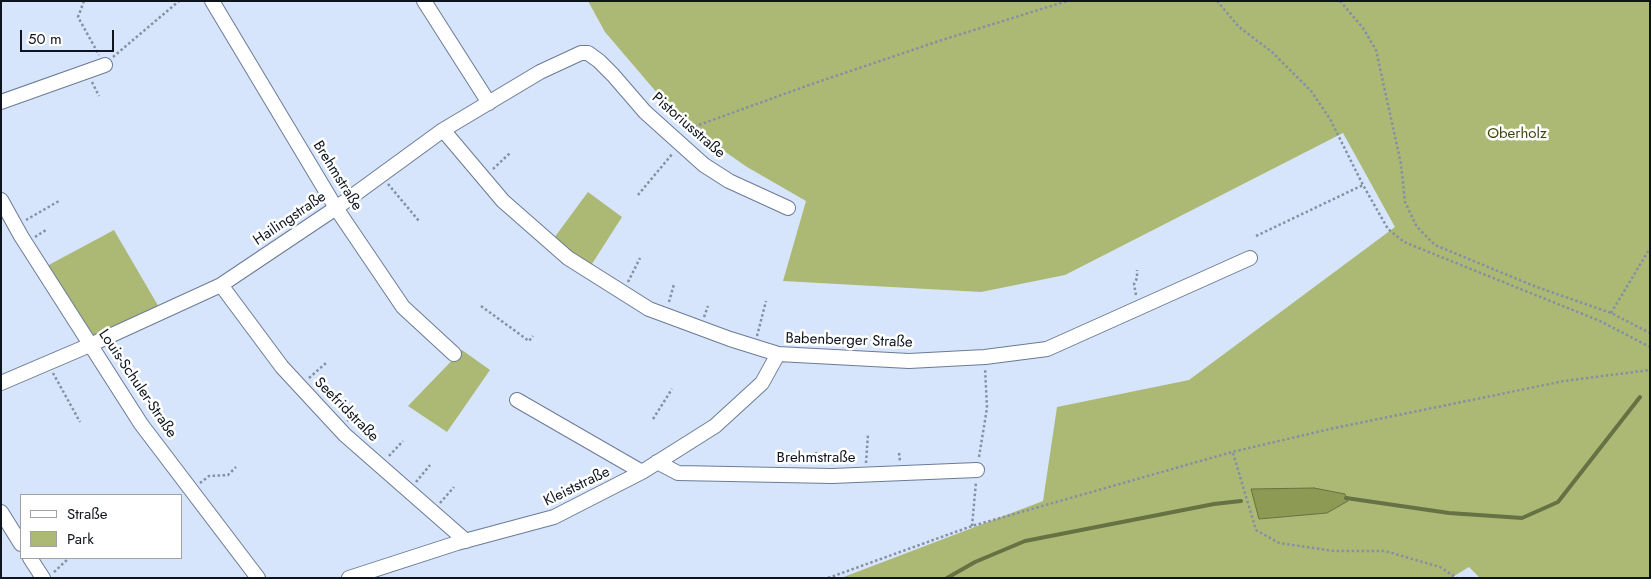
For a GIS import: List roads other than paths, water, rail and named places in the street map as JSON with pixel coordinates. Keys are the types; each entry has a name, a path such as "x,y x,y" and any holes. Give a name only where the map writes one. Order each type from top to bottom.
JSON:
{"street":[{"name":"Brehmstraße","path":"212,1 336,208 404,306 454,354"},
{"path":"424,1 489,103"},
{"name":"Pistoriusstraße","path":"581,54 588,53 613,74 645,112 704,165 729,181 788,208"},
{"name":"Hailingstraße","path":"1,383 90,345 221,285 336,208 443,130 540,72 581,54"},
{"path":"1,102 105,65"},
{"name":"Babenberger Straße","path":"443,130 503,201 568,258 649,308 778,354 910,361 985,357 1046,349 1250,258"},
{"name":"Louis-Schuler-Straße","path":"1,200 15,226 141,424 258,578"},
{"name":"Seefridstraße","path":"221,285 282,367 345,435 466,541"},
{"name":"Kleiststraße","path":"349,578 466,541 554,517 642,472 715,426 762,383 778,354"},
{"path":"517,400 642,472"},
{"name":"Brehmstraße","path":"657,462 678,473 832,476 978,470"},
{"path":"1,512 20,542"},
{"path":"31,559 43,578"}],"waterway":[{"path":"1346,498 1449,513 1522,518 1558,502 1640,397"},
{"path":"947,578 975,562 1025,541 1214,504 1241,501"}],"park label":[{"name":"Oberholz","path":"1517,134"}]}
